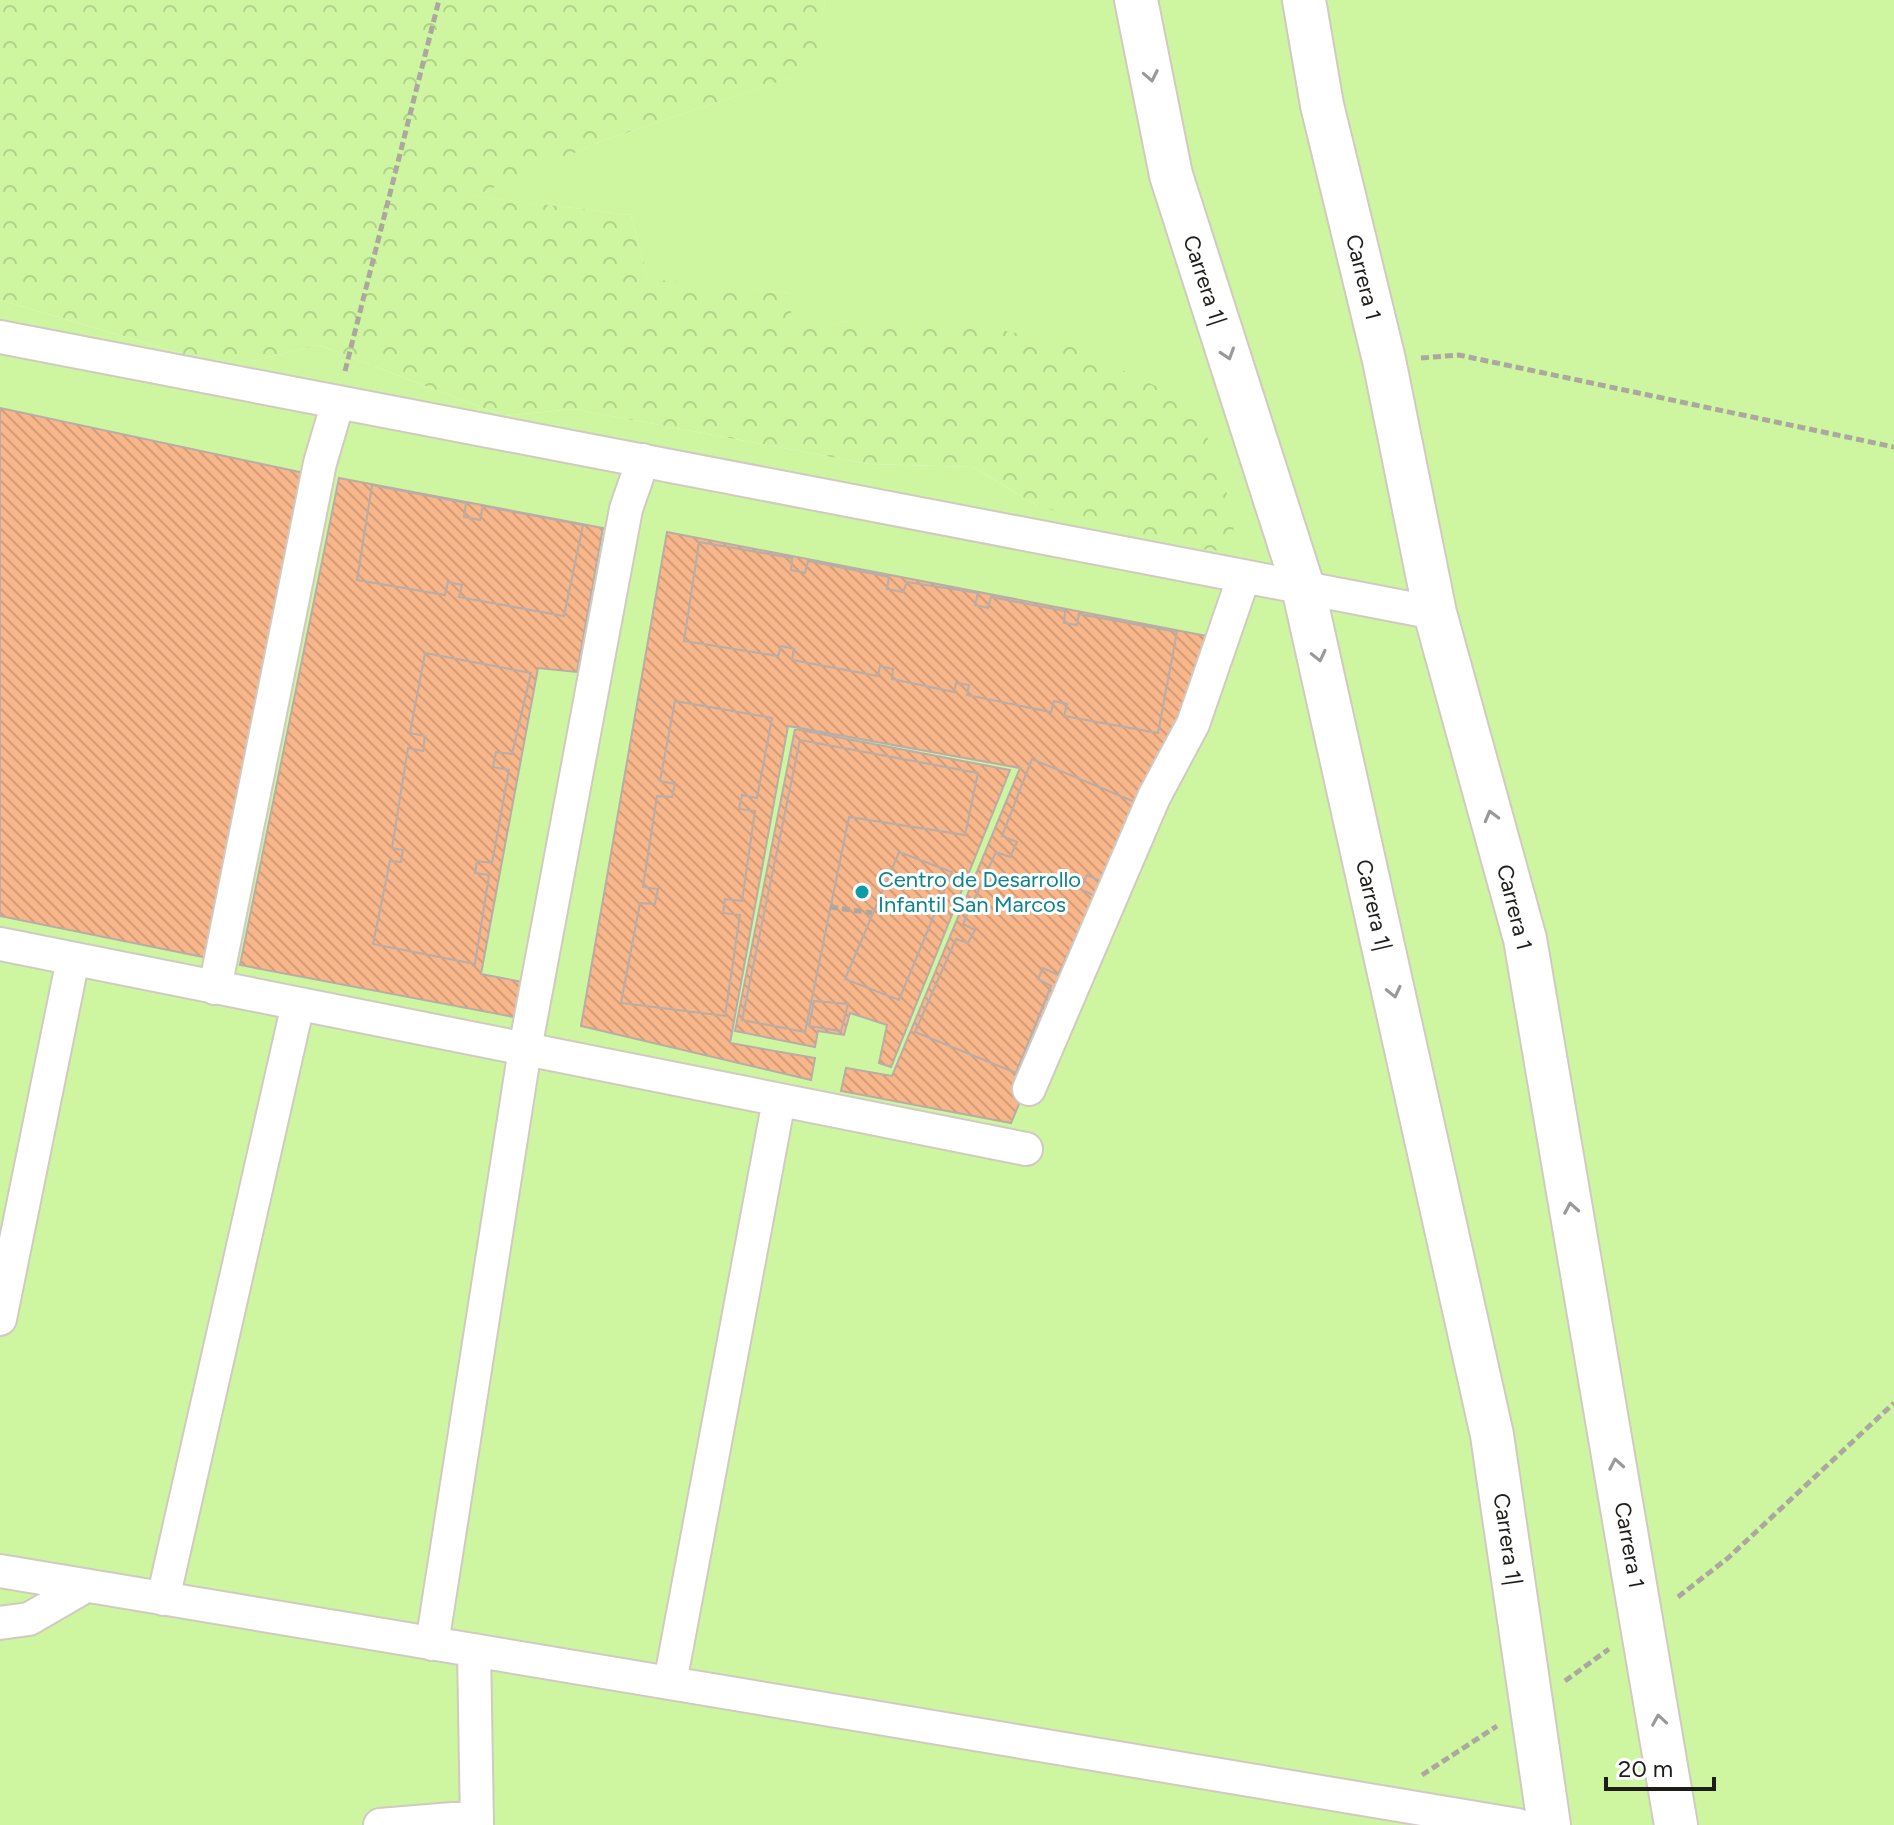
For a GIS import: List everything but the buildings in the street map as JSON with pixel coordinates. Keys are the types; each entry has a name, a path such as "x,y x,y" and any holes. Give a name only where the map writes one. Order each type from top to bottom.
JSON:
{"street":[{"name":"Carrera 1|","path":"1136,0 1171,175 1303,587 1492,1435 1549,1825"},
{"name":"Carrera 1","path":"1304,0 1322,105 1384,360 1435,613 1525,939 1676,1825"},
{"path":"0,337 1435,613"},
{"path":"215,988 320,463 338,402"},
{"path":"432,1644 525,1049 626,509 643,460"},
{"path":"1029,1089 1154,797 1193,724 1244,576"},
{"path":"0,944 1026,1149"},
{"path":"0,1319 73,959"},
{"path":"163,1599 298,1004"},
{"path":"670,1683 779,1100"},
{"path":"0,1571 1518,1825"},
{"path":"0,1623 29,1619 86,1586"},
{"path":"380,1825 477,1821 474,1650"}],"path":[{"path":"338,402 439,0"},
{"path":"1459,355 1894,447"},
{"path":"830,907 872,913"}],"green space":[{"path":"0,0 825,0 814,70 602,141 474,196 631,215 648,279 791,293 791,328 850,322 957,322 1061,341 1191,403 1222,468 1238,552 1185,548 1038,506 973,467 869,464 573,409 504,416 319,345 228,367 0,300"},
{"path":"825,0 1894,0 1894,1825 0,1825 0,300 228,367 319,345 504,416 573,409 869,464 973,467 1038,506 850,322 791,329 790,293 648,280 631,215 472,196 602,141 813,70"}],"place":[{"name":"Centro de Desarrollo Infantil San Marcos","path":"862,892"}]}
